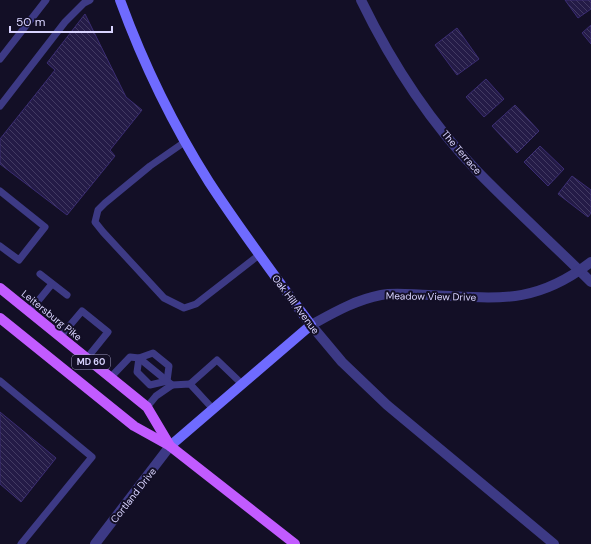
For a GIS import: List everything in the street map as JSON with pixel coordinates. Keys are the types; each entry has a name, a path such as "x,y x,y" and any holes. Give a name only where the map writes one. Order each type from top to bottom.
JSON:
{"main road":[{"name":"Leitersburg Pike","path":"0,288 147,407 170,446"},
{"name":"Leitersburg Pike","path":"0,318 134,426 170,446 295,544"}],"street":[{"name":"Oak Hill Avenue","path":"120,0 133,36 171,115 209,181 259,255 311,325 342,362 387,406 554,544"},
{"name":"The Terrace","path":"361,0 400,73 442,129 477,171 591,282"},
{"name":"Meadow View Drive","path":"170,446 311,325 353,303 382,295 495,298 523,296 544,290 580,271 591,262"},
{"name":"Cortland Drive","path":"95,544 170,446"}],"lane":[{"path":"0,59 46,0"},
{"path":"0,106 66,22 84,3 90,0"},
{"path":"186,141 150,166 105,202 98,210 95,222 164,298 184,308 196,304 259,255"},
{"path":"0,191 46,227 19,260 0,246"},
{"path":"40,274 67,295"},
{"path":"29,312 52,284"},
{"path":"60,337 82,311 108,332 86,358"},
{"path":"110,378 130,357 139,358 153,353 169,366 169,383 147,407"},
{"path":"139,358 136,372 150,385 169,383 190,384 217,360 242,384"},
{"path":"139,358 169,383"},
{"path":"0,381 92,457 21,544"},
{"path":"190,384 213,409"}],"building":[{"path":"565,0 591,0 591,9 578,18"},
{"path":"85,14 126,97 142,110 110,150 115,156 67,215 0,164 0,139 55,70 47,63"},
{"path":"591,25 591,44 582,33"},
{"path":"457,28 479,59 457,75 435,45"},
{"path":"486,79 504,99 484,117 466,97"},
{"path":"515,105 539,131 517,153 492,126"},
{"path":"540,146 564,169 548,186 524,162"},
{"path":"572,176 591,190 591,213 588,217 558,194"},
{"path":"0,412 56,458 21,502 0,484"}]}
